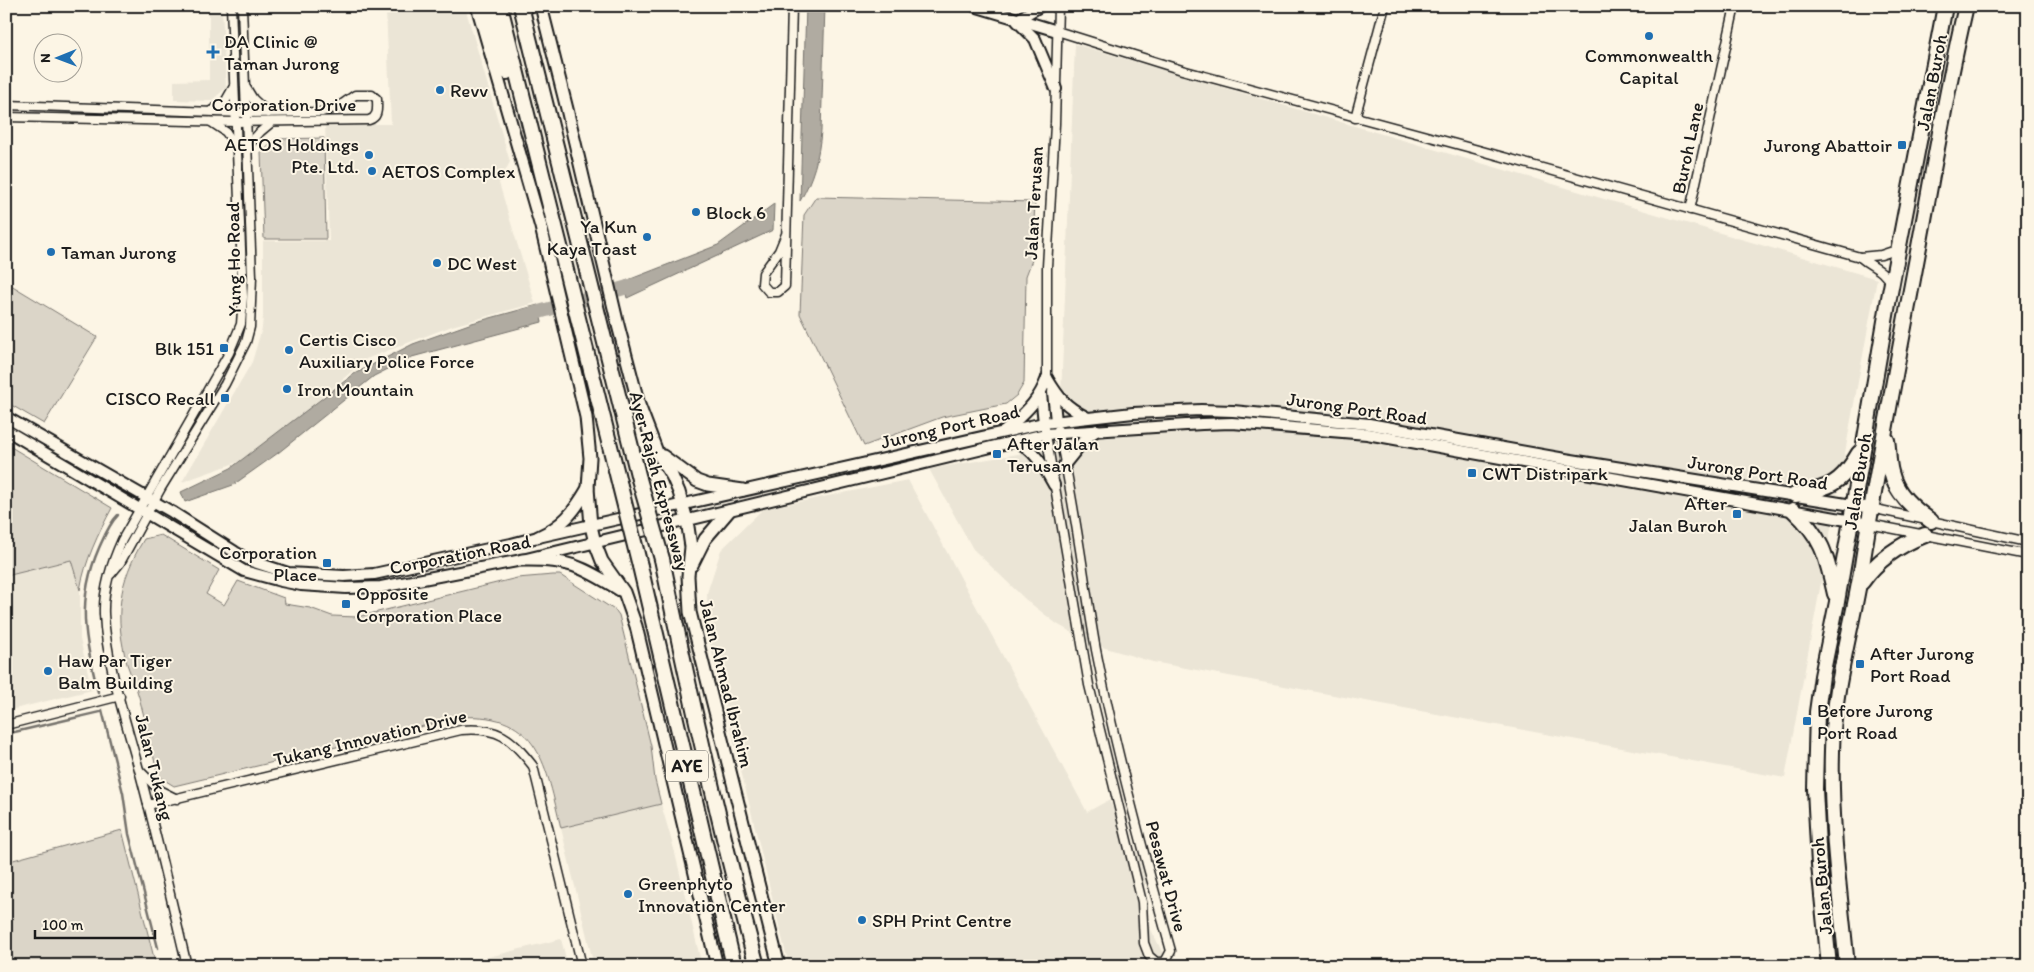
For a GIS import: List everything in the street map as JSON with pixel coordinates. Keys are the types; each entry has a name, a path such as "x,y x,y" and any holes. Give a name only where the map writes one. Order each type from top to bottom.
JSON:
{"highway":[{"path":"487,6 511,82 520,91"},
{"name":"Ayer Rajah Expressway","path":"500,6 640,566 734,966"},
{"name":"Ayer Rajah Expressway","path":"521,6 590,287 639,479 662,559 689,687 757,966"},
{"name":"Jalan Buroh","path":"1830,966 1819,865 1814,751 1822,676 1837,602 1891,284 1945,6"},
{"name":"Jalan Buroh","path":"1847,966 1837,864 1832,752 1836,705 1860,584 1885,429 1946,100 1966,6"},
{"path":"1885,429 1891,472 1898,492 1931,521"},
{"path":"1795,495 1834,483 1850,469 1863,446"},
{"path":"1793,510 1821,542 1837,602"},
{"path":"1860,584 1872,567 1890,553 1908,542 1925,535"}],"main road":[{"path":"477,6 541,226 586,417 590,458 588,488 591,526 595,544 602,560 624,592 638,635 717,966"},
{"name":"Jalan Ahmad Ibrahim","path":"541,6 639,405 657,452 672,476 687,520 691,547 688,576 690,612 779,966"},
{"path":"974,6 1057,31"},
{"path":"1017,20 1040,6"},
{"path":"1017,20 1034,39 1056,88"},
{"path":"1047,378 1065,404 1087,417"},
{"path":"1004,432 1026,412 1041,394 1047,378"},
{"path":"1053,388 1056,421"},
{"path":"1041,394 1044,428"},
{"name":"Jurong Port Road","path":"687,520 1016,441 1056,421 1133,412 1233,411 1369,424 1565,459 1872,508"},
{"name":"Corporation Road","path":"6,417 150,500 235,552 288,573 344,576 374,574 683,505"},
{"name":"Jurong Port Road","path":"683,505 1004,432 1044,428 1059,432 1232,423 1367,434 1869,524"},
{"path":"1064,465 1085,439 1098,429"},
{"name":"Corporation Road","path":"6,430 244,571 281,582 301,585 346,588 381,587 522,560 595,544 687,520"},
{"path":"1016,441 1026,446 1041,461 1054,485"},
{"path":"657,452 697,481 708,485 743,490"},
{"path":"538,537 552,531 569,517 588,488"},
{"path":"688,576 703,542 729,511"},
{"path":"522,560 550,559 578,566 591,571 624,592"}],"street":[{"name":"Yung Ho Road","path":"143,512 230,353 241,324 242,297 231,6"},
{"name":"Yung Ho Road","path":"150,500 225,384 246,342 250,327 253,295 242,6"},
{"path":"786,234 779,251 763,273 762,284 769,292 778,292 785,286 792,6"},
{"name":"Jalan Terusan","path":"1047,378 1047,266 1058,6"},
{"path":"1355,118 1385,6"},
{"name":"Buroh Lane","path":"1690,210 1735,6"},
{"path":"1057,31 1182,70 1860,257 1881,256 1899,249"},
{"path":"244,84 253,99 268,112"},
{"path":"209,112 225,102 234,86"},
{"name":"Corporation Drive","path":"6,105 245,113 322,112 338,108 355,95 372,95 377,99 377,114 369,120 236,122 6,117"},
{"path":"209,121 226,132 237,148"},
{"path":"246,148 272,122"},
{"path":"1860,257 1868,264 1879,268 1891,284"},
{"name":"Pesawat Drive","path":"1044,428 1089,685 1142,902 1144,943 1149,956 1156,962 1165,962 1171,951 1141,844 1096,651 1056,421"},
{"name":"Jurong Port Road","path":"1872,508 2028,542"},
{"name":"Jalan Tukang","path":"143,512 122,540 114,559 104,612 106,639 188,966"},
{"name":"Jurong Port Road","path":"1869,524 2028,555"},
{"path":"6,725 120,696"},
{"name":"Tukang Innovation Drive","path":"148,805 461,730 480,729 497,733 516,744 533,766 582,966"},
{"path":"140,772 159,790 177,799"}],"shaded area":[{"path":"806,6 825,6 820,141 812,176 800,201"},
{"path":"465,7 510,162 499,183 535,303 452,326 366,359 262,449 249,458 182,482 252,362 262,328 263,241 329,241 325,124 391,124 386,10"},
{"path":"222,9 226,88 211,101 174,100 174,81 209,80 209,10"},
{"path":"1075,44 1877,279 1785,778 1153,662 1092,644 1057,624 1025,599 973,549 929,469 1059,447"},
{"path":"324,138 326,239 264,239 261,152 275,139"},
{"path":"816,197 1035,202 1032,260 1026,276 1024,383 1017,395 1006,404 942,417 864,446 800,314 804,215"},
{"path":"774,204 773,230 627,298 623,282 718,245"},
{"path":"6,282 97,337 44,424 6,402"},
{"path":"538,305 542,322 412,357 374,376 278,453 233,485 185,502 181,492 231,468 354,374 413,344 472,323"},
{"path":"6,444 112,508 93,548 80,590 71,560 6,576"},
{"path":"908,480 1087,812 1109,800 1152,881 1132,891 1169,966 789,966 708,636 707,593 721,550 763,509"},
{"path":"161,535 219,570 206,594 224,605 238,581 284,598 285,604 310,608 332,616 357,617 517,578 560,575 616,611 619,615 651,746 655,780 661,804 561,828 544,765 535,748 523,734 508,724 487,718 461,717 174,786 158,776 139,697 127,664 120,615 124,585 135,555 144,539"},
{"path":"72,560 80,590 80,639 92,690 6,711 6,576"},
{"path":"661,804 674,849 702,966 594,966 561,828"},
{"path":"122,830 156,966 10,966 6,952 6,862"},
{"path":"561,939 568,966 452,966"}],"waterway":[{"path":"521,317 642,283"},
{"path":"98,692 89,654 85,620 87,585 99,548 109,526 118,515"},
{"path":"6,734 102,710 123,793 129,834 158,948"}],"place":[{"name":"Commonwealth Capital","path":"1649,36"},
{"name":"DA Clinic @ Taman Jurong","path":"213,52"},
{"name":"Revv","path":"440,90"},
{"name":"Jurong Abattoir","path":"1902,145"},
{"name":"AETOS Holdings Pte. Ltd.","path":"369,155"},
{"name":"AETOS Complex","path":"372,171"},
{"name":"Block 6","path":"696,212"},
{"name":"Ya Kun Kaya Toast","path":"647,237"},
{"name":"Taman Jurong","path":"51,252"},
{"name":"DC West","path":"437,263"},
{"name":"Blk 151","path":"224,348"},
{"name":"Certis Cisco Auxiliary Police Force","path":"289,350"},
{"name":"Iron Mountain","path":"287,389"},
{"name":"CISCO Recall","path":"225,398"},
{"name":"After Jalan Terusan","path":"997,454"},
{"name":"CWT Distripark","path":"1472,473"},
{"name":"After Jalan Buroh","path":"1737,514"},
{"name":"Corporation Place","path":"327,563"},
{"name":"Opposite Corporation Place","path":"346,604"},
{"name":"After Jurong Port Road","path":"1860,664"},
{"name":"Haw Par Tiger Balm Building","path":"48,671"},
{"name":"Before Jurong Port Road","path":"1807,721"},
{"name":"Greenphyto Innovation Center","path":"628,894"},
{"name":"SPH Print Centre","path":"862,920"}]}
